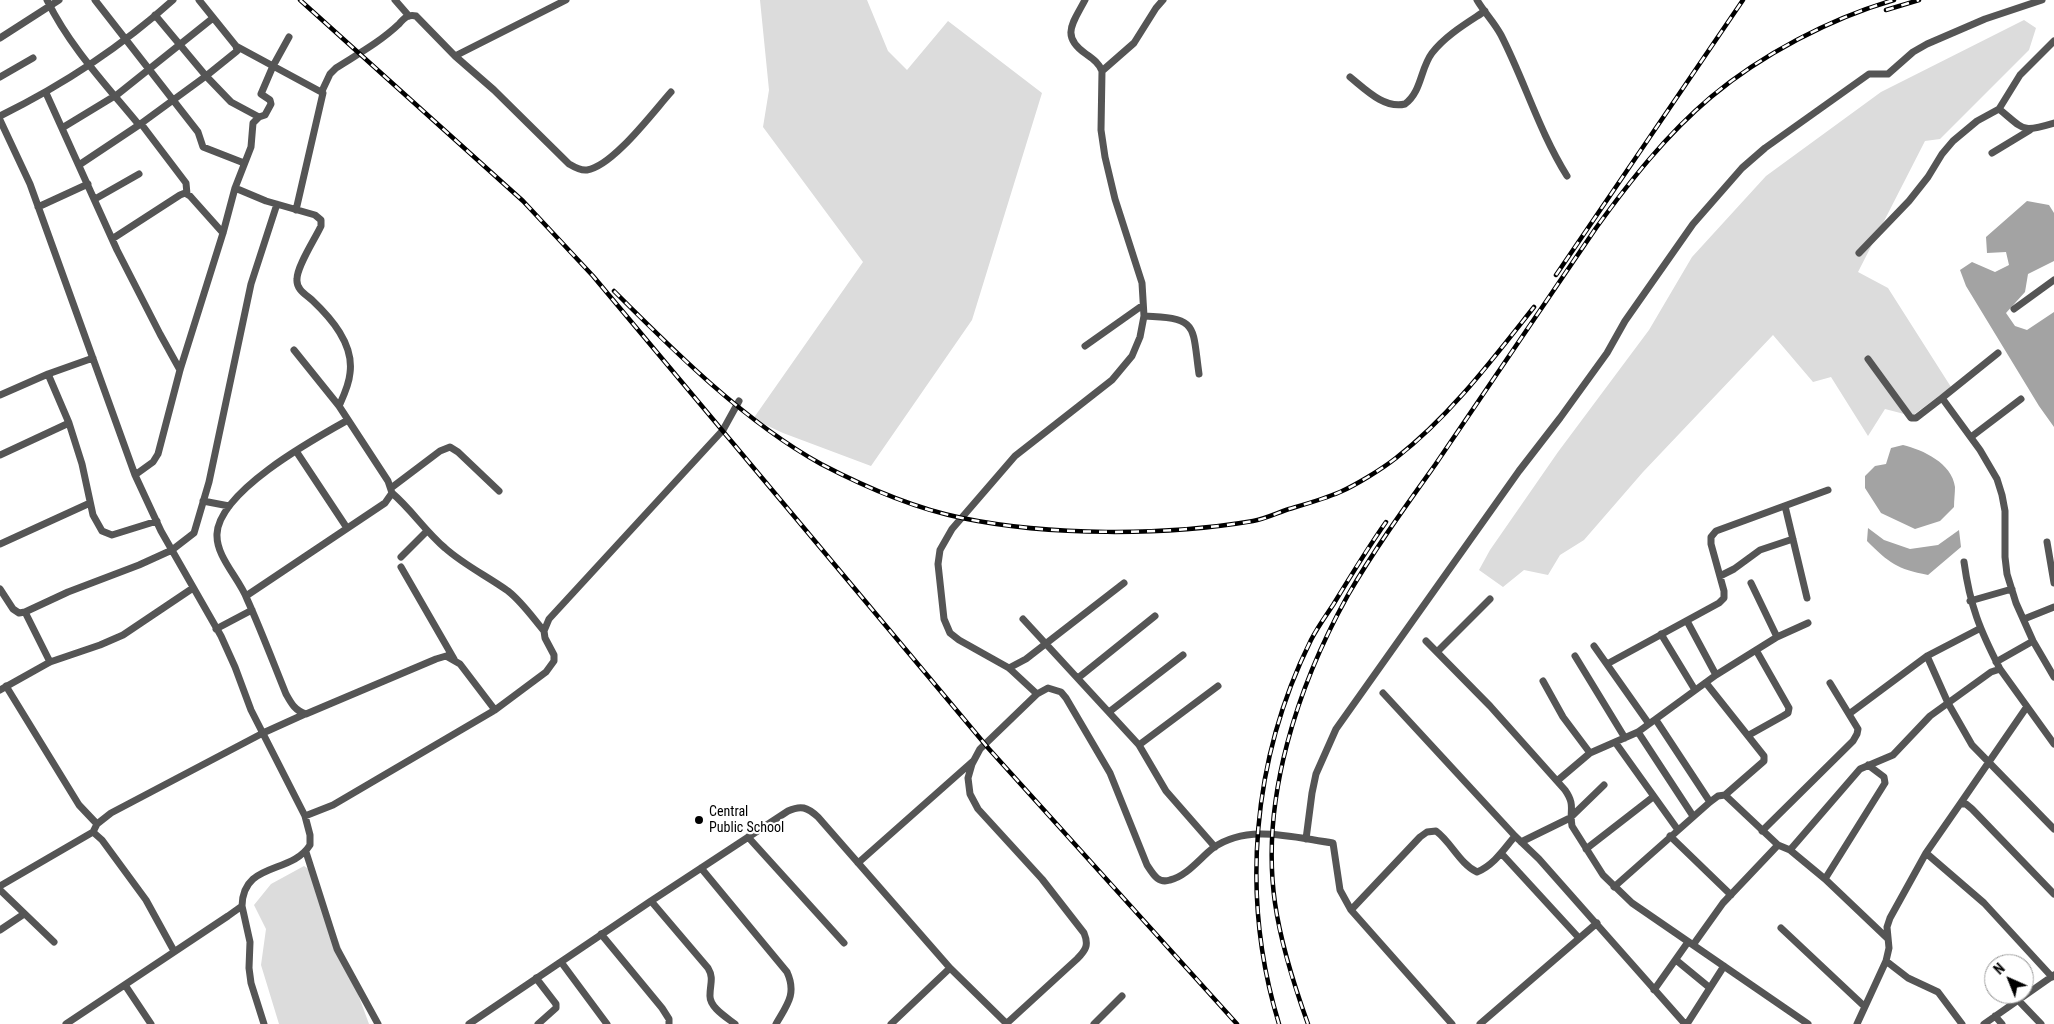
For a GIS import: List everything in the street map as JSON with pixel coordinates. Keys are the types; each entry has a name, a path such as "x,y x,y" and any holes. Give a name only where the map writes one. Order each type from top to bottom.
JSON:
{"street":[{"path":"0,38 48,3 59,0"},
{"path":"95,0 124,40 198,132 204,147 244,163"},
{"path":"0,116 46,92 90,65 173,0"},
{"path":"199,0 236,46 322,91"},
{"path":"395,0 408,16"},
{"path":"455,56 566,0"},
{"path":"1037,694 1009,668 959,640 946,626 938,564 940,550 952,529 1015,456 1112,380 1132,356 1140,336 1144,316 1142,283 1115,199 1105,158 1101,130 1102,71 1098,62 1077,48 1072,38 1071,28 1085,0"},
{"path":"1102,71 1134,42 1156,8 1164,0"},
{"path":"1477,0 1501,34 1539,126 1567,176"},
{"path":"1306,839 1316,774 1336,729 1519,471 1607,353 1624,321 1693,224 1716,196 1742,168 1765,148 1869,74 1888,74 1913,52 1927,44 1985,19 2042,0"},
{"path":"48,3 90,65 139,125 142,125 186,183 186,194 223,233"},
{"path":"1350,77 1375,96 1391,105 1405,104 1415,94 1432,53 1444,41 1485,11"},
{"path":"155,15 206,76 236,106 259,117"},
{"path":"296,210 324,95 322,91 330,74 336,68 384,38 408,16 412,15 418,18 455,56 494,90 569,164 583,170 589,170 603,163 622,147 671,92"},
{"path":"62,128 115,95 213,18"},
{"path":"135,475 153,462 158,454 180,370 223,233 234,188 250,147 253,123 259,117 265,115 271,104 270,100 261,94 273,66 289,37"},
{"path":"1859,253 1909,200 1953,141 1977,121 1999,109 2020,75 2054,41"},
{"path":"79,165 139,125 206,76 237,51 236,46"},
{"path":"0,77 33,58"},
{"path":"46,92 112,239 180,370"},
{"path":"1999,109 2022,128 2030,130"},
{"path":"0,120 30,184 135,475 156,521 235,667 251,710 305,816 310,835 310,845 306,852 299,857 259,874 249,881 244,889 242,906 250,942 249,968 251,983 264,1024"},
{"path":"1992,153 2030,130 2054,123"},
{"path":"95,199 139,174"},
{"path":"38,207 88,184"},
{"path":"234,188 277,204 315,215 322,223 298,270 297,281 300,289 325,312 339,331 350,357 351,371 339,406"},
{"path":"112,239 180,195 186,194"},
{"path":"0,589 13,609 18,613 25,612 68,592 139,565 172,550 194,533 209,482 251,284 277,204"},
{"path":"2014,309 2054,280"},
{"path":"1085,346 1144,305"},
{"path":"1144,316 1169,317 1188,324 1193,332 1199,374"},
{"path":"294,350 339,406 388,481 391,490 444,548 467,566 510,592 544,631 554,655 551,667 495,710 333,805 305,816"},
{"path":"1868,358 1911,418 1916,418 1998,354"},
{"path":"0,395 48,374 92,358"},
{"path":"48,374 70,423 82,464 93,515 99,527 106,534 112,536 156,521"},
{"path":"1942,398 1989,464 2002,495 2005,511 2005,557 2012,589 2034,641 2053,674"},
{"path":"1971,437 2022,398"},
{"path":"544,631 550,619 723,430 739,401"},
{"path":"306,714 295,708 286,694 246,596 218,542 219,524 229,506 252,482 296,451 348,420"},
{"path":"0,455 70,423"},
{"path":"246,596 385,503 391,490 440,451 450,447 458,452 499,491"},
{"path":"296,451 347,528"},
{"path":"1607,664 1719,603 1724,598 1724,591 1711,544 1711,537 1716,531 1828,490"},
{"path":"203,501 229,506"},
{"path":"0,544 90,502"},
{"path":"1785,506 1807,598"},
{"path":"401,556 428,531"},
{"path":"1720,576 1734,569 1760,550 1793,539"},
{"path":"2047,542 2054,583"},
{"path":"1964,562 1970,601 1980,629 1996,662 2026,708 2054,744"},
{"path":"401,567 454,659"},
{"path":"1009,668 1026,659 1044,643 1124,583"},
{"path":"1752,583 1778,636"},
{"path":"97,824 79,805 3,688 50,662 91,649 123,634 193,588"},
{"path":"1970,601 2012,589"},
{"path":"1437,652 1490,599"},
{"path":"2024,619 2054,607"},
{"path":"216,629 252,610"},
{"path":"25,612 50,662"},
{"path":"1078,678 1155,616"},
{"path":"1023,620 1139,745 1166,791 1215,847"},
{"path":"1687,621 1716,675"},
{"path":"1557,781 1590,753 1638,732 1716,675 1778,636 1808,623"},
{"path":"1849,714 1927,656 1980,629"},
{"path":"1660,634 1695,690"},
{"path":"1426,641 1490,706 1565,790 1573,804 1570,818 1572,826 1603,874 1614,887 1690,944 1808,1024"},
{"path":"1996,662 2034,641"},
{"path":"1594,646 1710,802"},
{"path":"1749,735 1788,713 1789,708 1756,650"},
{"path":"1110,712 1183,655"},
{"path":"0,886 93,832 97,824 111,813 263,732 436,659 446,656 460,664 495,710"},
{"path":"1575,656 1626,738"},
{"path":"1927,656 1948,703 1967,738 2054,829"},
{"path":"1790,850 1853,776 1868,765 1885,760 1893,755 1930,716 1981,678 2000,669"},
{"path":"1544,681 1563,717 1590,753"},
{"path":"1614,887 1693,816 1718,796 1725,795 1764,761 1764,756 1749,735 1706,683"},
{"path":"1762,831 1858,734 1858,729 1830,683"},
{"path":"1139,745 1218,686"},
{"path":"469,1024 601,934 788,811 797,807 804,807 818,817 950,968 1006,1024 1077,959 1084,951 1087,940 1042,879 978,809 970,794 968,778 973,761 984,743 1037,694 1048,688 1061,692 1070,704 1110,773 1147,865 1155,878 1162,881 1180,876 1215,847 1232,838 1258,833 1333,843 1340,890 1351,910 1452,1024"},
{"path":"1383,693 1597,923 1683,1023 1724,966"},
{"path":"1857,1024 1886,961 1889,948 1887,938 1890,918 1926,853 2026,708"},
{"path":"1638,732 1693,816"},
{"path":"1615,742 1653,798 1678,830"},
{"path":"858,863 973,761"},
{"path":"1825,879 1885,783 1884,777 1868,765"},
{"path":"1521,842 1570,818 1604,785"},
{"path":"1725,795 1778,845 1790,850 1825,879 1887,938"},
{"path":"1586,849 1653,798"},
{"path":"1960,804 1966,804 1972,809 2054,894"},
{"path":"1351,910 1420,837 1427,832 1436,831 1471,869 1478,872 1485,869 1515,836"},
{"path":"93,832 102,840 146,900 174,951"},
{"path":"1670,836 1731,894"},
{"path":"748,837 844,943"},
{"path":"1654,990 1676,960 1731,894 1778,845"},
{"path":"306,852 337,949 378,1024"},
{"path":"1501,853 1579,938"},
{"path":"1926,853 1984,903 2053,976 2034,989"},
{"path":"701,868 787,972 793,985 792,992 776,1024"},
{"path":"0,890 54,942"},
{"path":"651,901 708,968 712,977 711,1000 713,1005 735,1024"},
{"path":"66,1024 242,906"},
{"path":"0,930 24,914"},
{"path":"1480,1024 1597,923"},
{"path":"1781,928 1864,1006"},
{"path":"601,934 662,1008 669,1019 669,1024"},
{"path":"1676,960 1710,988"},
{"path":"1886,961 1908,978 1938,992 1962,1024"},
{"path":"561,962 607,1024"},
{"path":"892,1024 950,968"},
{"path":"536,978 556,1004 556,1008 549,1016 538,1024"},
{"path":"125,985 151,1024"},
{"path":"1094,1024 1122,996"},
{"path":"1984,1024 2012,1004"},
{"path":"2022,1004 2041,1024"},
{"path":"1995,1016 2002,1024"}],"shaded area":[{"path":"760,0 867,0 888,51 907,70 948,21 1042,93 972,320 871,466 783,433 753,419 863,262 763,127 769,90"},
{"path":"2024,20 2036,28 2029,50 1940,139 1925,141 1858,272 1888,288 1951,387 1912,416 1885,409 1868,436 1831,377 1813,382 1773,335 1643,472 1584,540 1560,555 1548,575 1524,570 1503,587 1479,570 1490,550 1558,452 1649,330 1692,257 1766,176 1881,92"},
{"path":"2027,201 2049,205 2054,213 2054,261 2028,274 2025,292 2006,313 2015,326 2027,330 2054,312 2054,427 2039,406 1966,286 1960,270 1972,262 1995,272 2009,265 2006,252 1987,253 1986,237"},
{"path":"1903,445 1919,450 1943,464 1953,479 1955,487 1954,507 1940,521 1915,529 1881,513 1865,488 1865,476 1875,466 1886,464 1891,448"},
{"path":"1868,528 1884,540 1910,549 1938,545 1959,530 1961,547 1928,575 1908,570 1894,564 1881,555 1867,541"},
{"path":"304,866 313,872 369,1024 279,1024 261,965 266,929 254,905 271,884"}],"railway":[{"path":"300,0 523,201 593,276 989,749 1237,1024"},
{"path":"1556,275 1743,0"},
{"path":"1308,1024 1288,965 1275,903 1272,864 1273,824 1278,784 1287,744 1299,705 1313,666 1348,595 1390,529 1596,228 1635,176 1664,143 1711,97 1774,53 1846,17 1894,0"},
{"path":"1886,10 1919,0"},
{"path":"614,291 661,338 738,407 793,447 838,473 907,503 962,518 1032,528 1107,532 1183,529 1253,521 1328,497 1354,485 1376,472 1416,442 1470,387 1534,307"},
{"path":"1279,1024 1267,976 1259,927 1256,878 1258,829 1265,780 1276,732 1291,685 1311,640 1386,522"}],"place":[{"name":"Central Public School","path":"699,820"}]}
